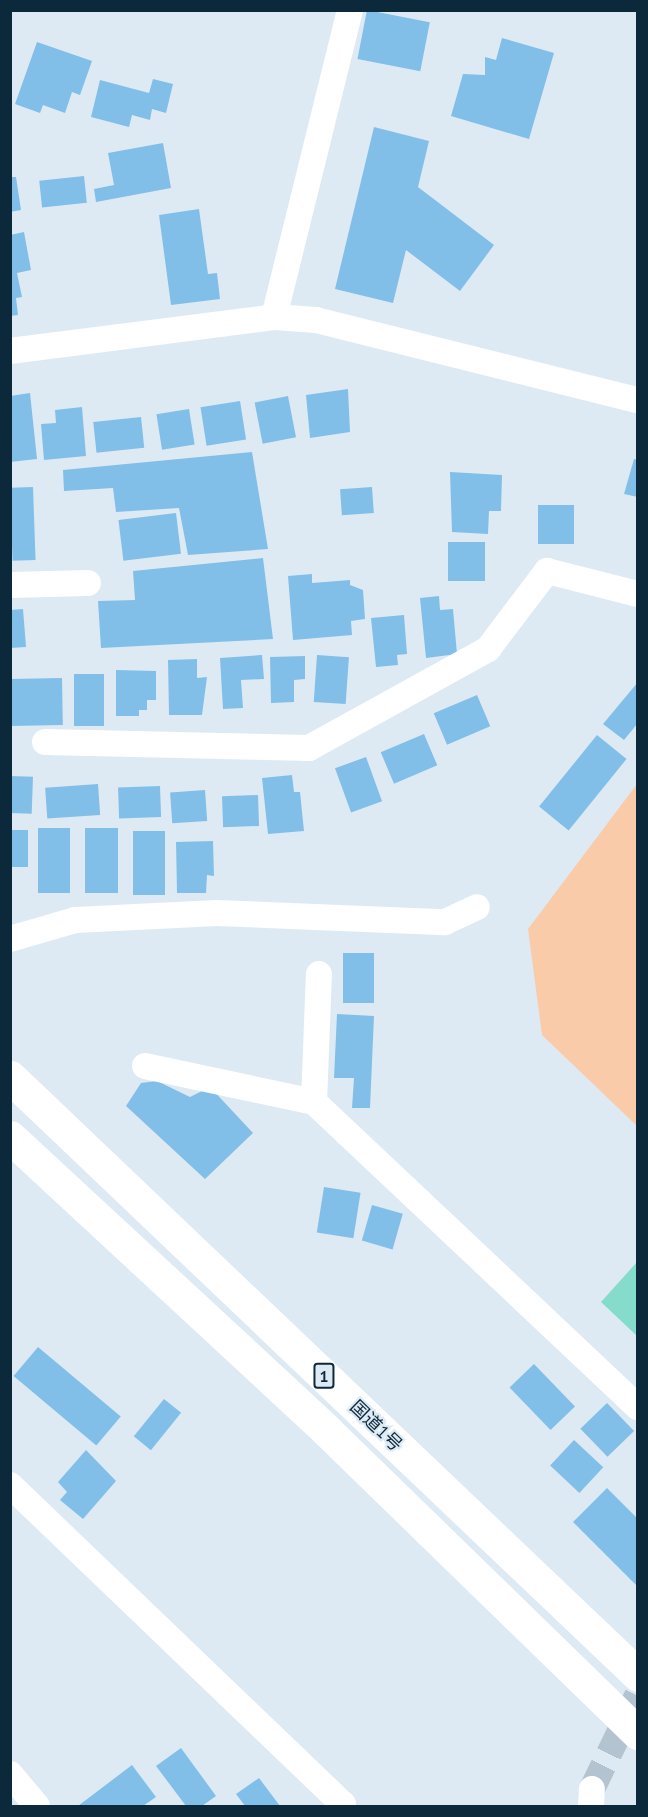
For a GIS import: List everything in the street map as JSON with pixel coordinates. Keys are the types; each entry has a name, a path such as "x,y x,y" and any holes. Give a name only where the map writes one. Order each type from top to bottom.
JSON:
{"highway":[{"name":"国道1号","path":"10,1077 638,1675"},
{"name":"国道1号","path":"10,1137 334,1438 638,1733"}],"street":[{"path":"274,317 350,10"},
{"path":"10,351 274,317 316,320 638,400"},
{"path":"45,742 309,748 488,649 547,571 638,594"},
{"path":"10,585 88,583"},
{"path":"10,939 75,920 218,913 445,922 477,907"},
{"path":"314,1102 319,974"},
{"path":"145,1066 314,1102 638,1407"},
{"path":"10,1485 343,1804 339,1806"},
{"path":"10,1773 37,1806"}],"shaded area":[{"path":"637,784 637,1126 542,1035 528,929"},
{"path":"637,1262 637,1336 601,1302"}],"building":[{"path":"367,10 430,22 420,71 357,59"},
{"path":"502,38 554,53 529,139 451,116 463,74 485,75 485,57 496,60"},
{"path":"37,42 92,61 80,95 72,92 65,113 43,105 40,113 15,104"},
{"path":"153,79 173,84 166,113 152,109 150,120 132,115 129,127 91,117 100,80 149,93"},
{"path":"374,127 429,141 418,187 494,245 460,291 406,250 393,303 335,289"},
{"path":"163,143 171,188 96,202 94,189 114,185 108,153"},
{"path":"84,176 87,203 42,208 39,181"},
{"path":"10,177 16,177 21,210 10,212"},
{"path":"199,209 208,274 217,273 220,299 171,305 159,215"},
{"path":"24,232 31,270 17,273 22,297 16,298 18,315 10,316 10,235"},
{"path":"348,389 350,432 310,438 306,395"},
{"path":"30,393 37,459 10,462 10,396"},
{"path":"288,396 296,437 263,444 255,402"},
{"path":"240,401 246,440 207,446 200,407"},
{"path":"82,407 86,456 44,460 41,424 56,423 55,410"},
{"path":"189,409 195,445 162,450 156,414"},
{"path":"141,417 144,448 97,453 93,422"},
{"path":"252,452 268,549 188,555 179,508 116,512 113,488 64,491 63,470"},
{"path":"634,459 638,460 638,497 624,494"},
{"path":"450,472 502,475 501,511 489,511 488,534 452,532"},
{"path":"33,487 36,560 13,561 10,488"},
{"path":"372,487 374,513 342,515 340,489"},
{"path":"538,505 574,505 574,544 538,544"},
{"path":"176,513 181,554 123,561 118,520"},
{"path":"448,542 485,542 485,581 448,581"},
{"path":"263,558 273,639 101,648 98,601 135,600 133,571"},
{"path":"312,574 312,583 350,580 350,585 363,590 365,619 351,621 352,635 293,640 288,576"},
{"path":"439,596 440,610 453,609 457,654 426,658 420,598"},
{"path":"23,609 26,647 10,648 10,610"},
{"path":"404,615 407,654 397,655 398,665 376,667 371,618"},
{"path":"262,655 264,679 241,680 243,708 223,709 220,658"},
{"path":"317,655 349,657 346,704 314,702"},
{"path":"305,656 305,679 294,680 294,702 271,703 270,657"},
{"path":"197,659 197,678 207,677 202,715 169,715 168,660"},
{"path":"116,670 156,671 156,700 147,700 147,710 139,710 139,716 116,716"},
{"path":"74,674 104,674 104,726 74,726"},
{"path":"62,678 63,725 11,726 10,679"},
{"path":"638,682 638,723 624,740 603,724"},
{"path":"477,695 490,726 447,745 434,713"},
{"path":"424,734 437,765 394,784 381,752"},
{"path":"597,735 627,759 569,830 539,806"},
{"path":"366,757 382,801 351,812 335,768"},
{"path":"292,775 294,792 300,792 304,831 268,834 262,778"},
{"path":"10,776 33,777 32,814 10,813"},
{"path":"98,784 100,815 47,819 45,788"},
{"path":"160,786 161,817 119,818 118,787"},
{"path":"205,790 207,821 172,823 170,792"},
{"path":"258,795 259,826 223,827 222,796"},
{"path":"38,828 70,828 70,893 38,893"},
{"path":"85,828 118,828 118,893 85,893"},
{"path":"10,830 28,830 28,867 10,867"},
{"path":"133,831 165,831 165,895 133,895"},
{"path":"213,841 214,876 207,875 206,893 177,893 176,842"},
{"path":"343,953 374,953 374,1003 343,1003"},
{"path":"337,1014 374,1016 370,1108 352,1108 354,1078 334,1078"},
{"path":"157,1081 190,1097 210,1087 253,1133 205,1179 126,1106 141,1083"},
{"path":"324,1187 361,1193 353,1238 317,1232"},
{"path":"372,1205 403,1214 393,1249 362,1241"},
{"path":"38,1347 121,1416 96,1446 14,1376"},
{"path":"534,1364 575,1406 551,1430 510,1388"},
{"path":"164,1399 181,1413 151,1450 134,1436"},
{"path":"607,1403 634,1431 607,1457 580,1429"},
{"path":"574,1440 603,1467 579,1493 550,1466"},
{"path":"86,1450 116,1481 83,1519 60,1500 67,1492 58,1482"},
{"path":"607,1488 638,1519 638,1587 573,1522"},
{"path":"181,1748 216,1796 202,1806 186,1806 156,1766"},
{"path":"132,1765 156,1797 143,1806 78,1806"},
{"path":"259,1778 280,1806 245,1806 236,1794"}],"tunnel":[{"path":"592,1789 638,1694"}]}
